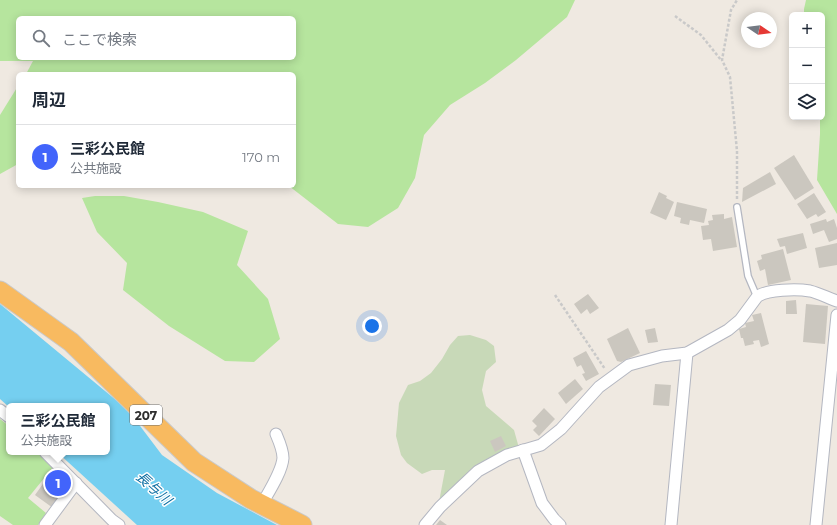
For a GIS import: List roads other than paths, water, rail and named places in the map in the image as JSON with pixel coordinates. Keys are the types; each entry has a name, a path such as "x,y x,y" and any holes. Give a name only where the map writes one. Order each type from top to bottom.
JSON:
{"highway":[{"name":"207","path":"0,291 71,342 194,462 251,499 302,525"}],"street":[{"path":"425,525 440,507 478,471 507,455 541,445 560,428 599,387 611,378 629,366 662,356 687,353 728,330 740,320 760,294 786,290 810,291 837,301"},
{"path":"816,525 837,315"},
{"path":"671,525 687,353"},
{"path":"262,504 281,468 283,458 276,434"},
{"path":"523,450 542,503 560,525"},
{"path":"48,455 112,520 119,525"},
{"path":"45,525 76,483"}],"lane":[{"path":"737,207 748,276 757,297"}],"water":[{"name":"長与川","path":"0,304 128,410 162,455 217,493 277,525 137,525 60,455 110,455 110,403 6,403 6,404 0,399"}],"place":[{"name":"三彩公民館","path":"58,483"}]}
